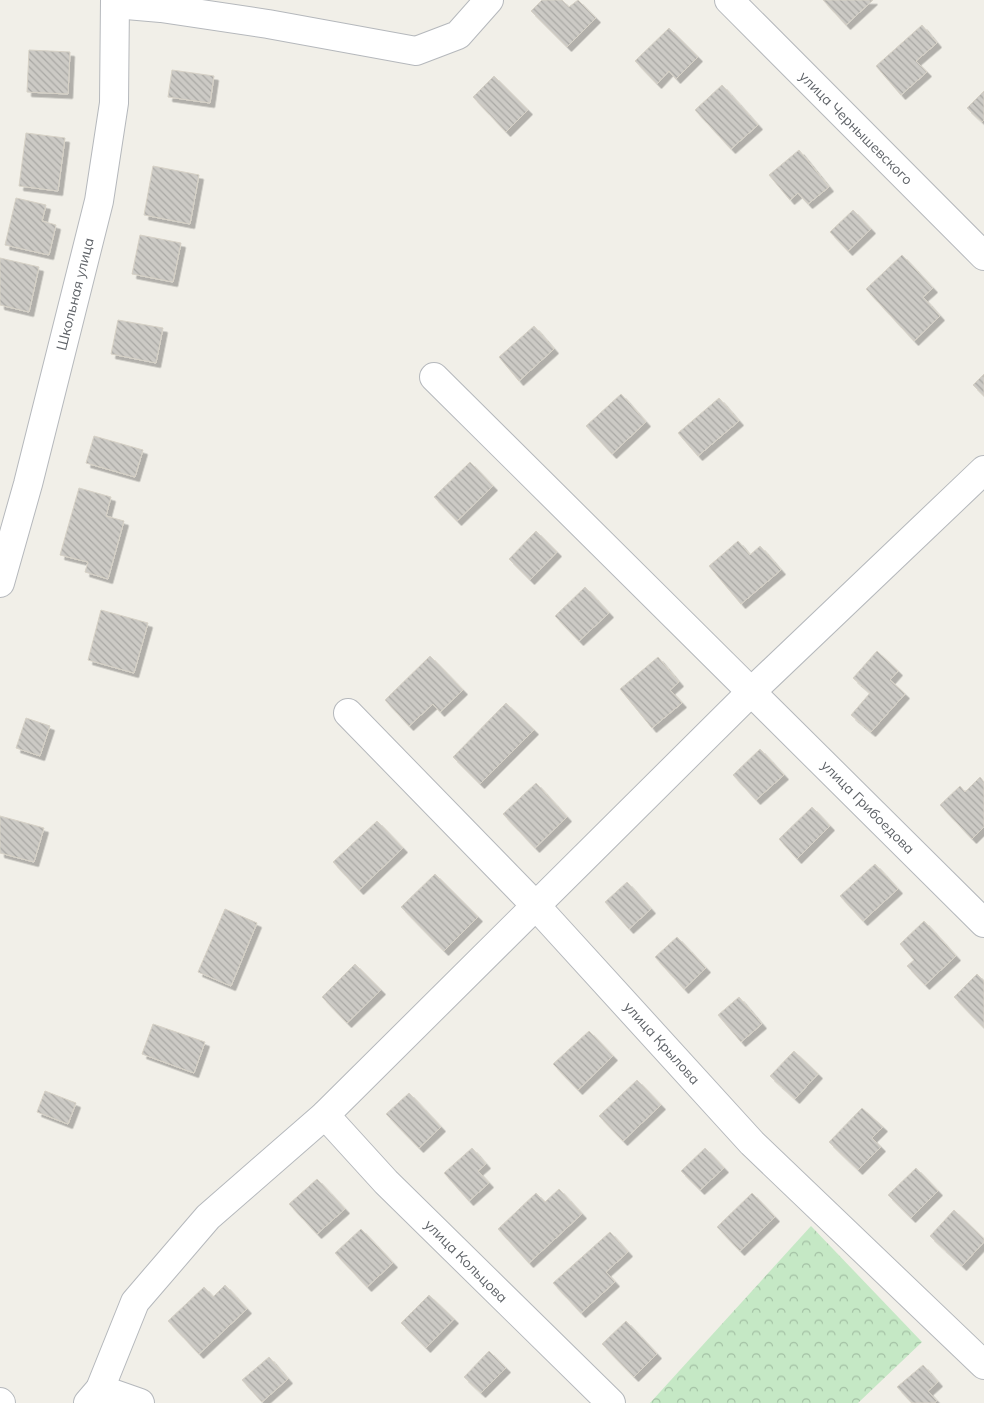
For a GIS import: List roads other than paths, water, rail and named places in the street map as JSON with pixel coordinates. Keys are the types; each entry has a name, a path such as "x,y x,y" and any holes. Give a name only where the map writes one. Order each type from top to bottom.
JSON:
{"street":[{"path":"115,2 268,24 416,51 458,35 490,0"},
{"name":"улица Чернышевского","path":"729,0 984,256"},
{"name":"Школьная улица","path":"0,583 28,484 99,201 114,103 115,2"},
{"name":"улица Грибоедова","path":"434,376 984,924"},
{"path":"140,1403 94,1396 135,1302 208,1218 325,1115 752,691 984,470"},
{"name":"улица Крылова","path":"348,713 536,906 752,1143 984,1365"},
{"name":"улица Кольцова","path":"325,1115 386,1182 611,1403"}]}
